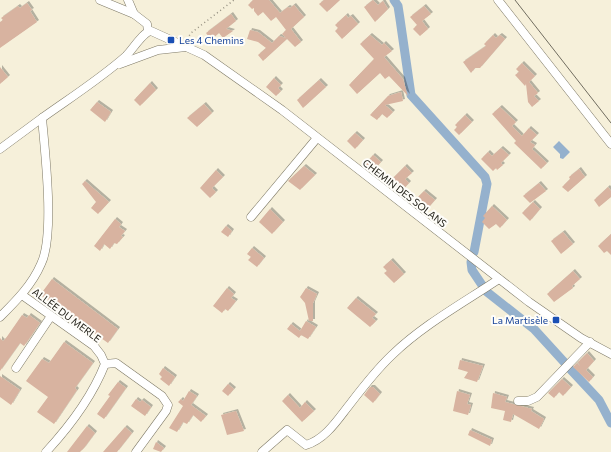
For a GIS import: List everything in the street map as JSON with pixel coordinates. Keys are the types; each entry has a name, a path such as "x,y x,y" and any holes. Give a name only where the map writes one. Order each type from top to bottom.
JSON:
{"street":[{"path":"100,0 134,14 147,24 148,32"},
{"path":"128,0 134,14"},
{"path":"498,0 611,144"},
{"path":"0,149 115,65 141,40 145,33 154,31 160,35 162,45 154,51 144,50 141,40"},
{"name":"CHEMIN DES SOLANS","path":"160,35 204,55 317,138 529,302 611,354"},
{"path":"115,65 154,51 186,47"},
{"path":"0,317 22,295 42,263 48,230 42,118"},
{"path":"251,217 317,138"},
{"path":"262,452 287,430 306,445 314,443 328,431 363,386 392,355 422,331 499,279"},
{"name":"ALLÉE DU MERLE","path":"22,295 94,346 105,364"},
{"path":"16,368 51,316"},
{"path":"518,401 528,401 537,397 590,342"},
{"path":"46,452 68,428 86,401 105,364 116,363 162,396 168,405 166,411 136,452"}],"path":[{"path":"186,47 187,38 191,33 234,0"}],"water":[{"path":"559,141 570,152 563,159 560,158 560,154 553,147"}],"building":[{"path":"253,0 269,0 280,13 288,7 290,8 294,5 304,17 291,29 301,42 295,47 287,39 263,61 258,55 266,48 258,42 247,39 250,30 258,32 272,43 279,36 286,38 282,34 286,30 276,17 271,21 263,12 258,16 254,11 254,8 252,9 248,5"},
{"path":"324,0 340,0 327,12 319,4"},
{"path":"373,0 378,5 383,1 388,9 375,22 364,7"},
{"path":"27,3 37,22 0,48 0,22 3,20 1,18 18,6 20,8"},
{"path":"424,6 431,14 422,21 428,29 420,36 413,29 417,25 410,17"},
{"path":"231,14 236,21 226,29 233,31 223,38 219,33 211,40 206,33"},
{"path":"346,15 348,18 351,16 358,24 342,39 335,31 338,28 335,25"},
{"path":"370,35 382,45 384,43 392,51 384,57 403,79 408,96 389,76 385,79 380,73 357,94 349,85 374,59 360,44"},
{"path":"493,35 496,38 500,35 505,39 480,68 475,68 471,73 463,62 486,46 484,44"},
{"path":"522,63 535,76 529,82 538,93 534,96 539,101 532,107 528,102 526,84 525,86 515,75 519,72 516,69"},
{"path":"0,67 8,77 0,84"},
{"path":"274,78 281,85 278,88 281,91 276,96 266,87"},
{"path":"319,80 326,87 303,108 297,100"},
{"path":"150,83 156,90 140,106 134,100"},
{"path":"401,92 403,101 385,105 393,112 387,118 382,114 377,120 370,115 388,96"},
{"path":"97,102 111,112 105,122 90,110"},
{"path":"204,104 212,113 197,127 187,118"},
{"path":"500,107 516,122 512,126 522,136 529,128 537,135 530,142 535,145 532,149 547,163 541,169 514,143 516,141 492,114"},
{"path":"465,115 472,122 459,135 454,130 457,127 455,125"},
{"path":"355,133 363,140 355,149 347,141"},
{"path":"501,148 509,155 501,163 503,165 497,170 496,168 493,171 481,159 488,152 492,156"},
{"path":"373,155 381,162 372,172 365,164"},
{"path":"304,166 315,175 300,190 288,181"},
{"path":"405,166 412,173 405,179 409,183 399,194 388,183"},
{"path":"579,169 585,177 568,192 562,187 570,179 569,177"},
{"path":"216,170 223,177 212,188 216,192 210,198 200,188"},
{"path":"85,181 109,202 98,214 91,208 96,202 82,184"},
{"path":"539,183 546,191 530,203 523,196"},
{"path":"608,187 611,191 611,197 599,207 594,200"},
{"path":"424,191 435,200 428,208 417,198"},
{"path":"533,202 540,209 530,221 522,213"},
{"path":"492,206 507,220 500,228 496,224 489,229 482,222 485,218 483,216"},
{"path":"270,209 283,222 272,234 259,222"},
{"path":"115,219 121,224 119,227 125,231 121,236 123,237 117,244 114,243 110,249 104,244 100,251 94,246"},
{"path":"226,226 232,231 228,237 221,232"},
{"path":"563,232 573,244 561,254 551,241"},
{"path":"611,234 611,255 607,251 604,253 598,246"},
{"path":"252,248 264,258 257,267 248,260 251,257 247,254"},
{"path":"391,260 404,274 394,283 384,273 387,271 383,267"},
{"path":"573,271 580,279 572,286 573,288 554,302 547,294"},
{"path":"52,279 118,329 108,343 40,295"},
{"path":"227,288 234,294 231,298 236,301 228,311 225,309 222,313 213,306"},
{"path":"306,288 317,294 313,303 313,321 309,321 305,303 300,297"},
{"path":"356,298 376,314 372,318 376,321 370,327 347,308"},
{"path":"22,315 27,318 29,315 40,323 24,346 20,343 0,371 0,338 3,341 6,338"},
{"path":"306,321 316,327 308,339 301,335 299,338 287,329 291,324 300,331"},
{"path":"64,342 93,363 75,388 77,390 54,424 37,412 48,397 26,381 42,359 49,363"},
{"path":"587,353 594,361 586,370 593,377 589,382 573,367 577,363 580,366 578,362"},
{"path":"460,360 483,366 477,382 464,378 468,372 458,369"},
{"path":"163,368 175,377 169,386 160,379 162,377 159,374"},
{"path":"0,376 20,390 11,405 0,397"},
{"path":"562,379 571,387 563,396 559,392 554,398 548,393"},
{"path":"118,382 126,388 104,419 97,414 110,396 108,395"},
{"path":"228,384 234,389 228,396 222,391"},
{"path":"370,387 373,387 380,394 373,403 364,395"},
{"path":"189,391 197,396 191,405 206,416 201,422 193,415 187,424 183,422 177,432 169,428 183,406 178,402 181,399 183,401"},
{"path":"457,391 470,395 467,404 471,405 468,415 453,411"},
{"path":"493,393 507,397 505,402 532,409 531,411 544,419 539,429 513,414 511,422 503,420 505,411 491,408"},
{"path":"288,395 300,408 305,402 314,411 302,422 282,401"},
{"path":"136,399 140,402 142,400 151,407 145,416 131,406"},
{"path":"236,411 244,431 227,435 221,415"},
{"path":"87,426 95,433 84,448 80,452 67,452"},
{"path":"125,427 132,433 117,452 103,452"},
{"path":"470,430 492,440 490,446 468,435"},
{"path":"156,442 164,448 161,452 153,449"}],"waterway":[{"path":"394,0 398,6 411,95 485,177 487,184 474,252"},
{"path":"471,262 472,270 482,285"},
{"path":"487,292 534,329 565,363"},
{"path":"571,370 599,400 611,423"}],"tram line":[{"path":"515,0 611,123"}],"place":[{"name":"Les 4 Chemins","path":"171,40"},
{"name":"La Martisèle","path":"556,320"}]}
